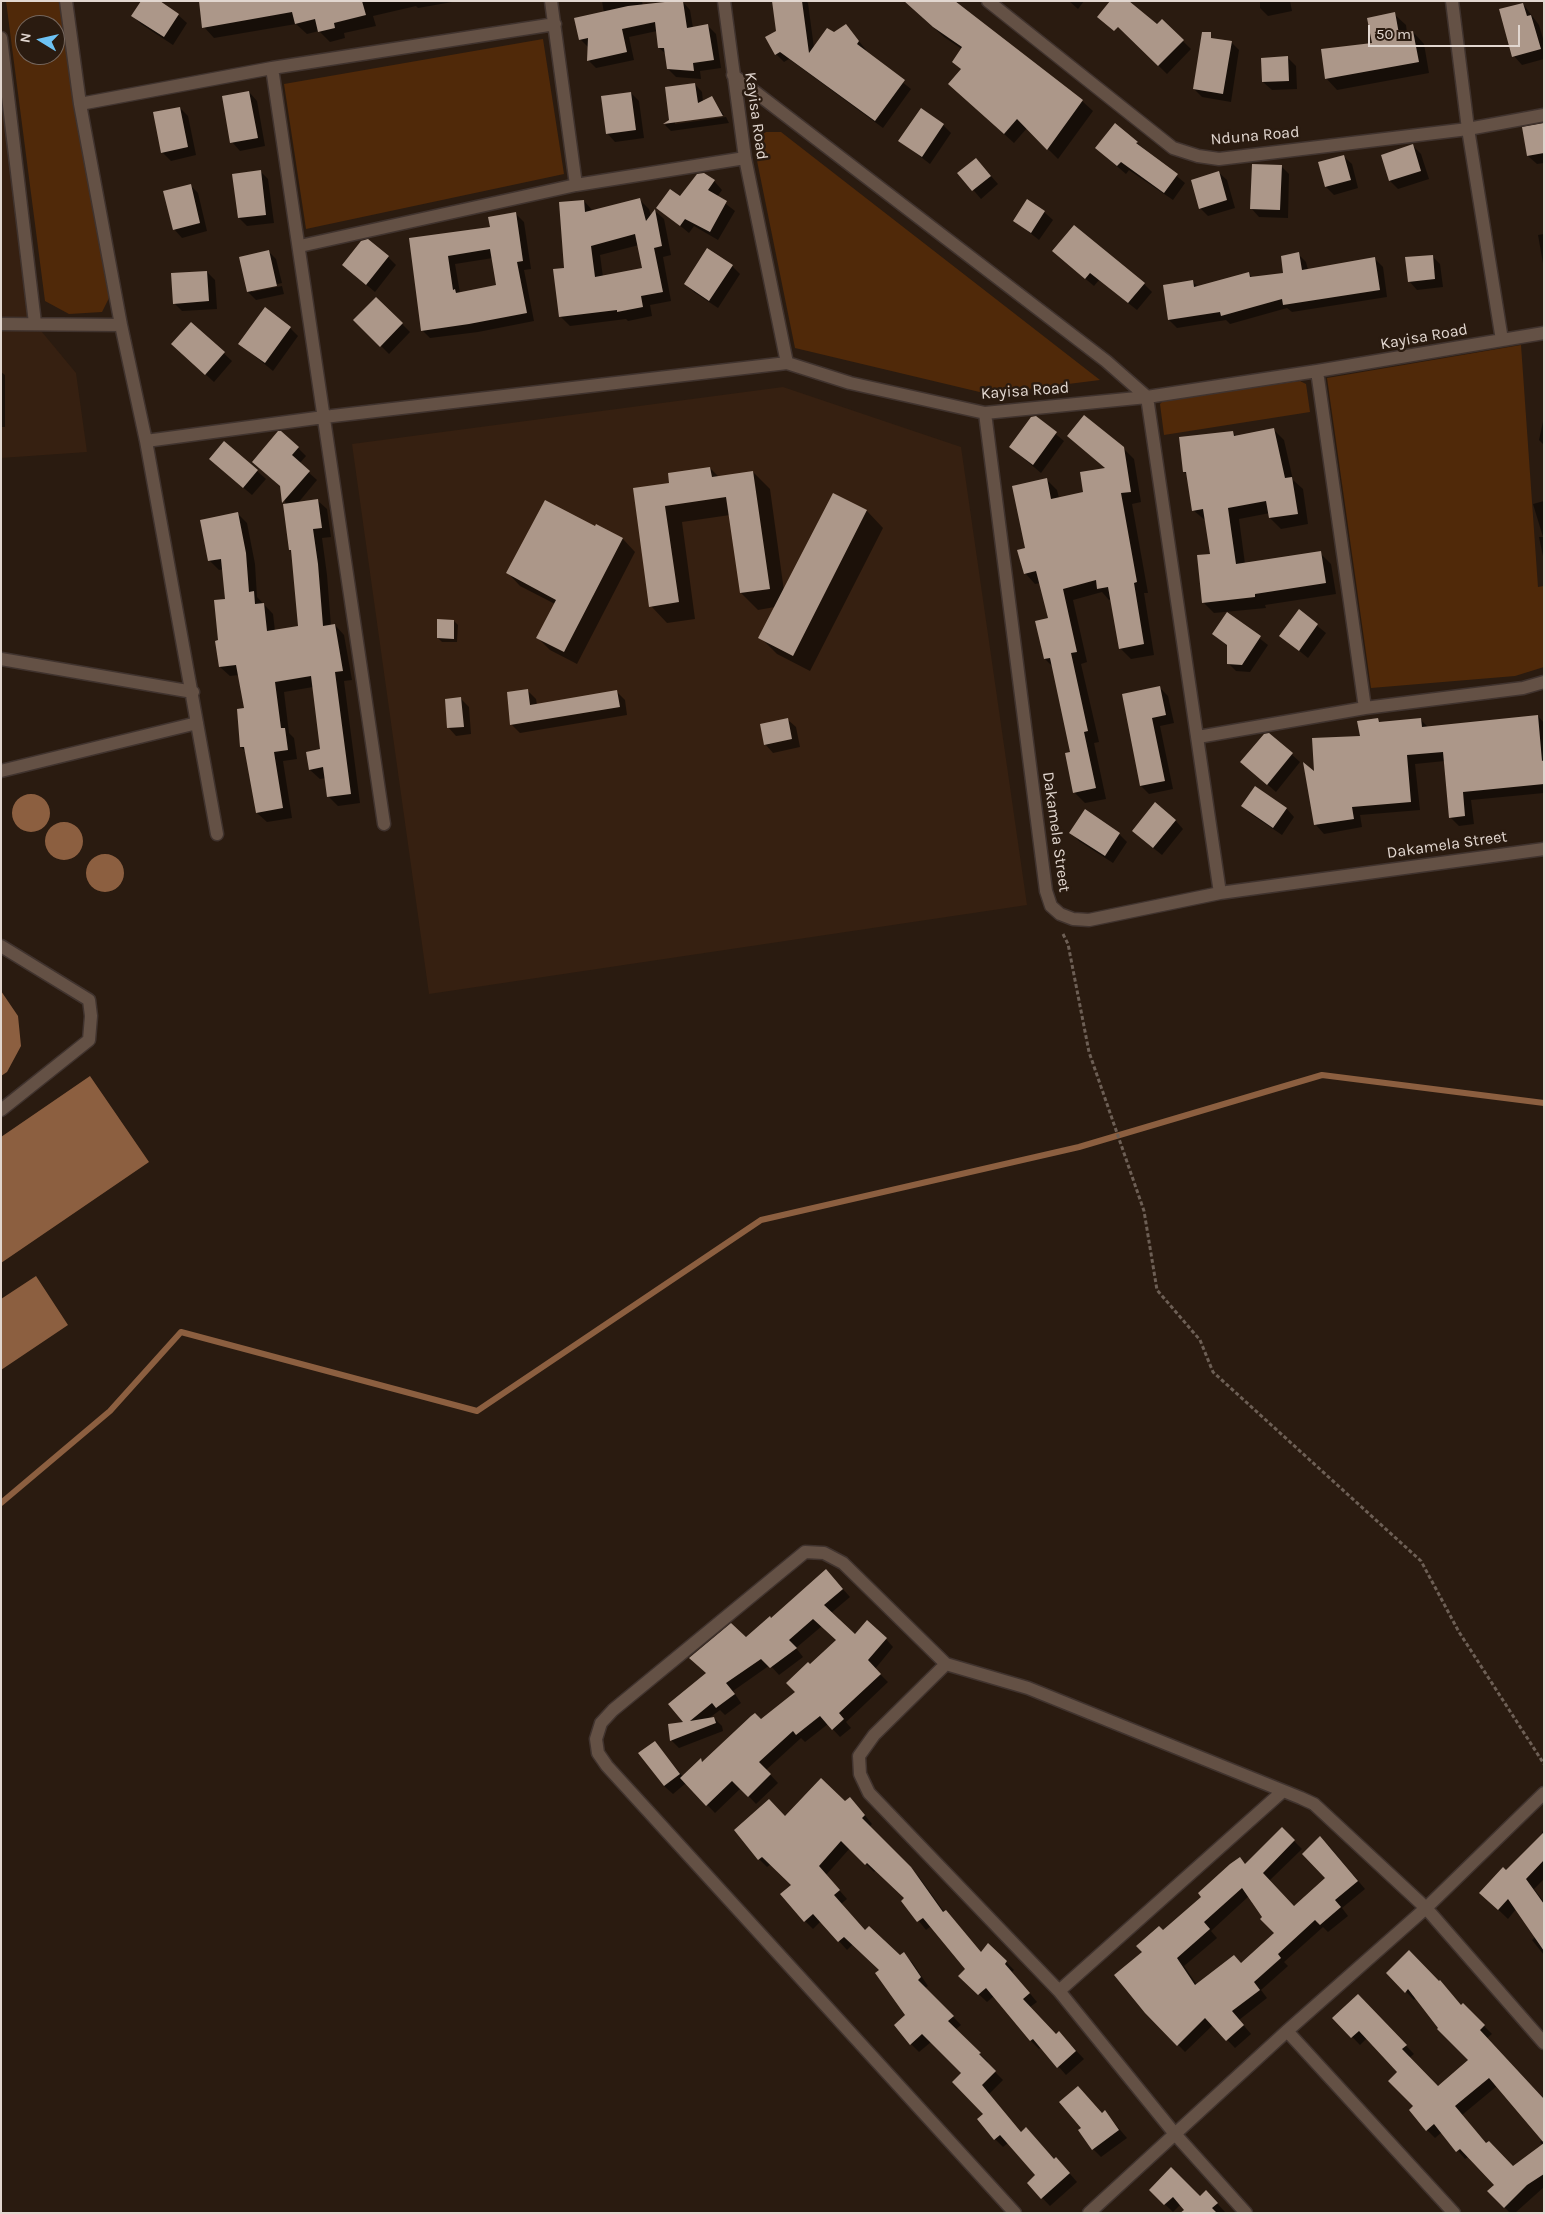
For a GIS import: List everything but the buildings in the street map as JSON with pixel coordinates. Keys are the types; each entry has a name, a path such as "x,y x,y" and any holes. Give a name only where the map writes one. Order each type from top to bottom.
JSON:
{"street":[{"path":"66,1 80,104 120,325 146,441 193,692 217,834"},
{"path":"551,1 576,185"},
{"name":"Kayisa Road","path":"724,1 745,158 787,363 850,383 985,413 1147,397 1544,333"},
{"name":"Nduna Road","path":"988,1 1173,148 1198,156 1219,159 1468,129 1544,114"},
{"path":"1452,1 1468,129 1502,340"},
{"path":"80,104 272,68 555,24"},
{"path":"1,38 35,324"},
{"path":"272,68 300,246 384,824"},
{"path":"733,75 1106,361 1147,397 1220,893"},
{"path":"300,246 576,185 745,158"},
{"path":"1,324 120,325"},
{"path":"146,441 324,417 787,363"},
{"path":"1317,371 1365,708"},
{"name":"Dakamela Street","path":"985,413 1046,891 1051,906 1060,914 1073,919 1089,920 1220,893 1544,849"},
{"path":"1,659 193,692"},
{"path":"1198,737 1365,708 1524,688 1544,682"},
{"path":"1,771 197,723"},
{"path":"1,946 88,1000 91,1016 89,1040 1,1110"},
{"path":"1015,2213 607,1766 598,1753 596,1739 601,1723 613,1710 805,1552 824,1554 843,1563 946,1664 1028,1688 1314,1804 1426,1908 1544,2043"},
{"path":"946,1664 874,1734 859,1756 860,1774 869,1793 1058,1992 1175,2134 1246,2213"},
{"path":"1058,1992 1283,1791"},
{"path":"1089,2213 1287,2031 1426,1908 1544,1793"},
{"path":"1287,2031 1454,2213"}],"path":[{"path":"1051,906 1068,944 1090,1052 1144,1211 1157,1290 1200,1340 1213,1372 1421,1561 1459,1632 1544,1764"}],"shaded area":[{"path":"6,1 61,1 63,15 15,15 15,65 65,65 65,32 74,103 109,298 102,312 69,314 45,301"},
{"path":"543,39 564,174 306,229 284,84"},
{"path":"1,58 32,320 76,373 87,452 1,458"},
{"path":"766,132 781,132 1100,380 988,394 795,348 754,146 757,138"},
{"path":"1521,345 1538,587 1544,586 1544,667 1515,676 1371,688 1327,378"},
{"path":"1300,381 1306,384 1310,412 1164,435 1160,404 1164,400"},
{"path":"783,387 961,447 1027,905 429,994 352,444"},
{"path":"31,794 44,800 50,813 44,826 31,832 18,826 12,813 18,800"},
{"path":"64,822 77,828 83,841 77,854 64,860 51,854 45,841 51,828"},
{"path":"105,854 118,860 124,873 118,886 105,892 92,886 86,873 92,860"},
{"path":"1,991 18,1016 21,1046 7,1072 1,1076"},
{"path":"90,1076 149,1162 1,1263 1,1137"},
{"path":"36,1276 68,1325 1,1370 1,1299"}],"waterway":[{"path":"1,1503 110,1411 181,1332 477,1411 761,1220 1079,1147 1322,1075 1544,1103"}]}
